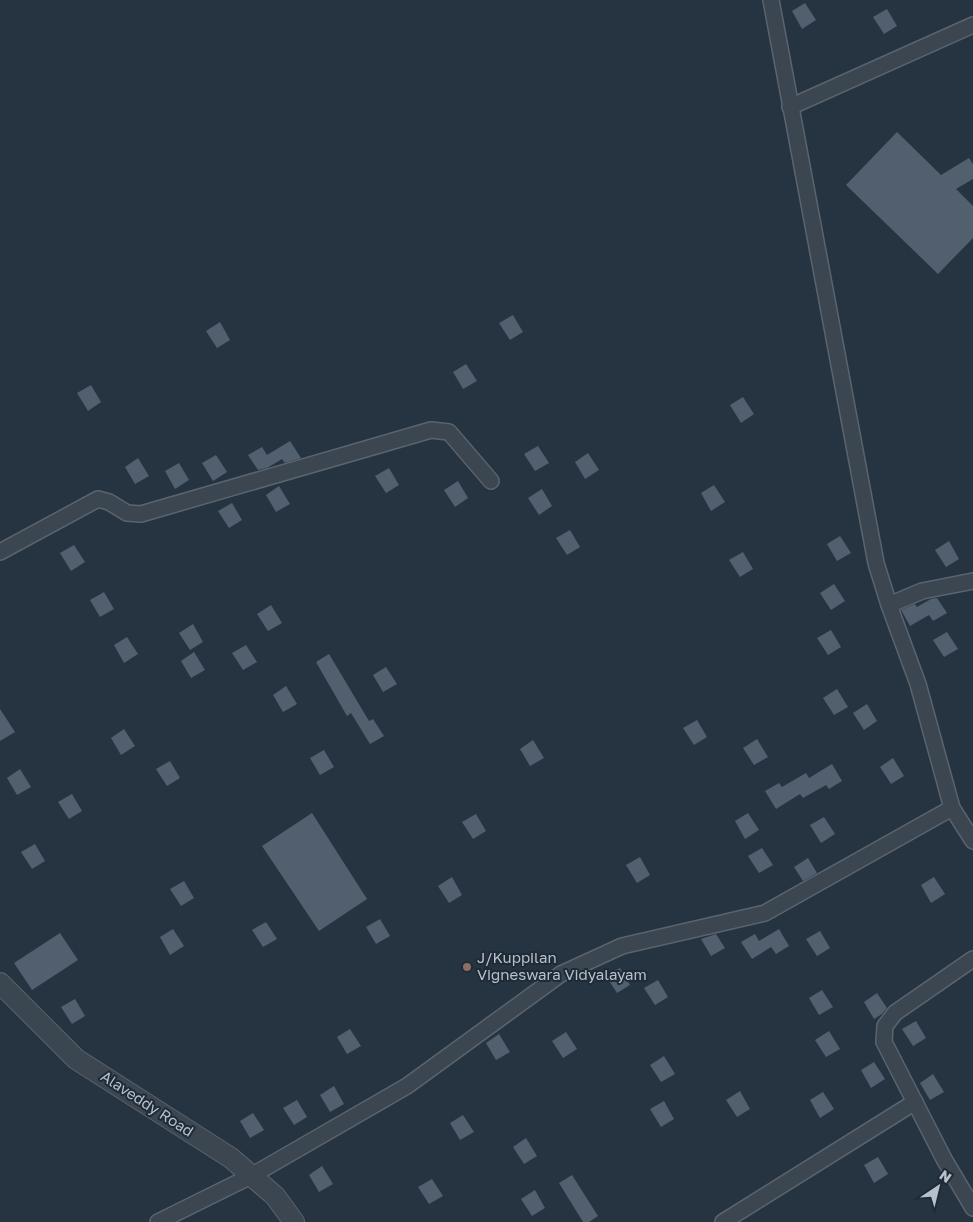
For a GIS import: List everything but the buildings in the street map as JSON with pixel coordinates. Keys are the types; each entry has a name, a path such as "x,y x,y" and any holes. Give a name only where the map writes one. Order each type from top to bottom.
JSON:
{"street":[{"path":"770,0 876,563 918,684 952,808 973,841"},
{"path":"790,107 973,25"},
{"path":"0,552 98,499 110,502 127,513 141,514 430,430 449,432 491,481"},
{"path":"889,605 922,590 973,580"},
{"path":"158,1222 251,1176 407,1086 561,974 622,946 765,913 952,808"},
{"path":"973,959 895,1013 885,1026 884,1042 944,1159 973,1208"},
{"name":"Alaveddy Road","path":"0,983 76,1059 231,1158 275,1196 294,1222"},
{"path":"723,1222 915,1102"}],"place":[{"name":"J/Kuppilan Vigneswara Vidyalayam","path":"467,967"}]}
